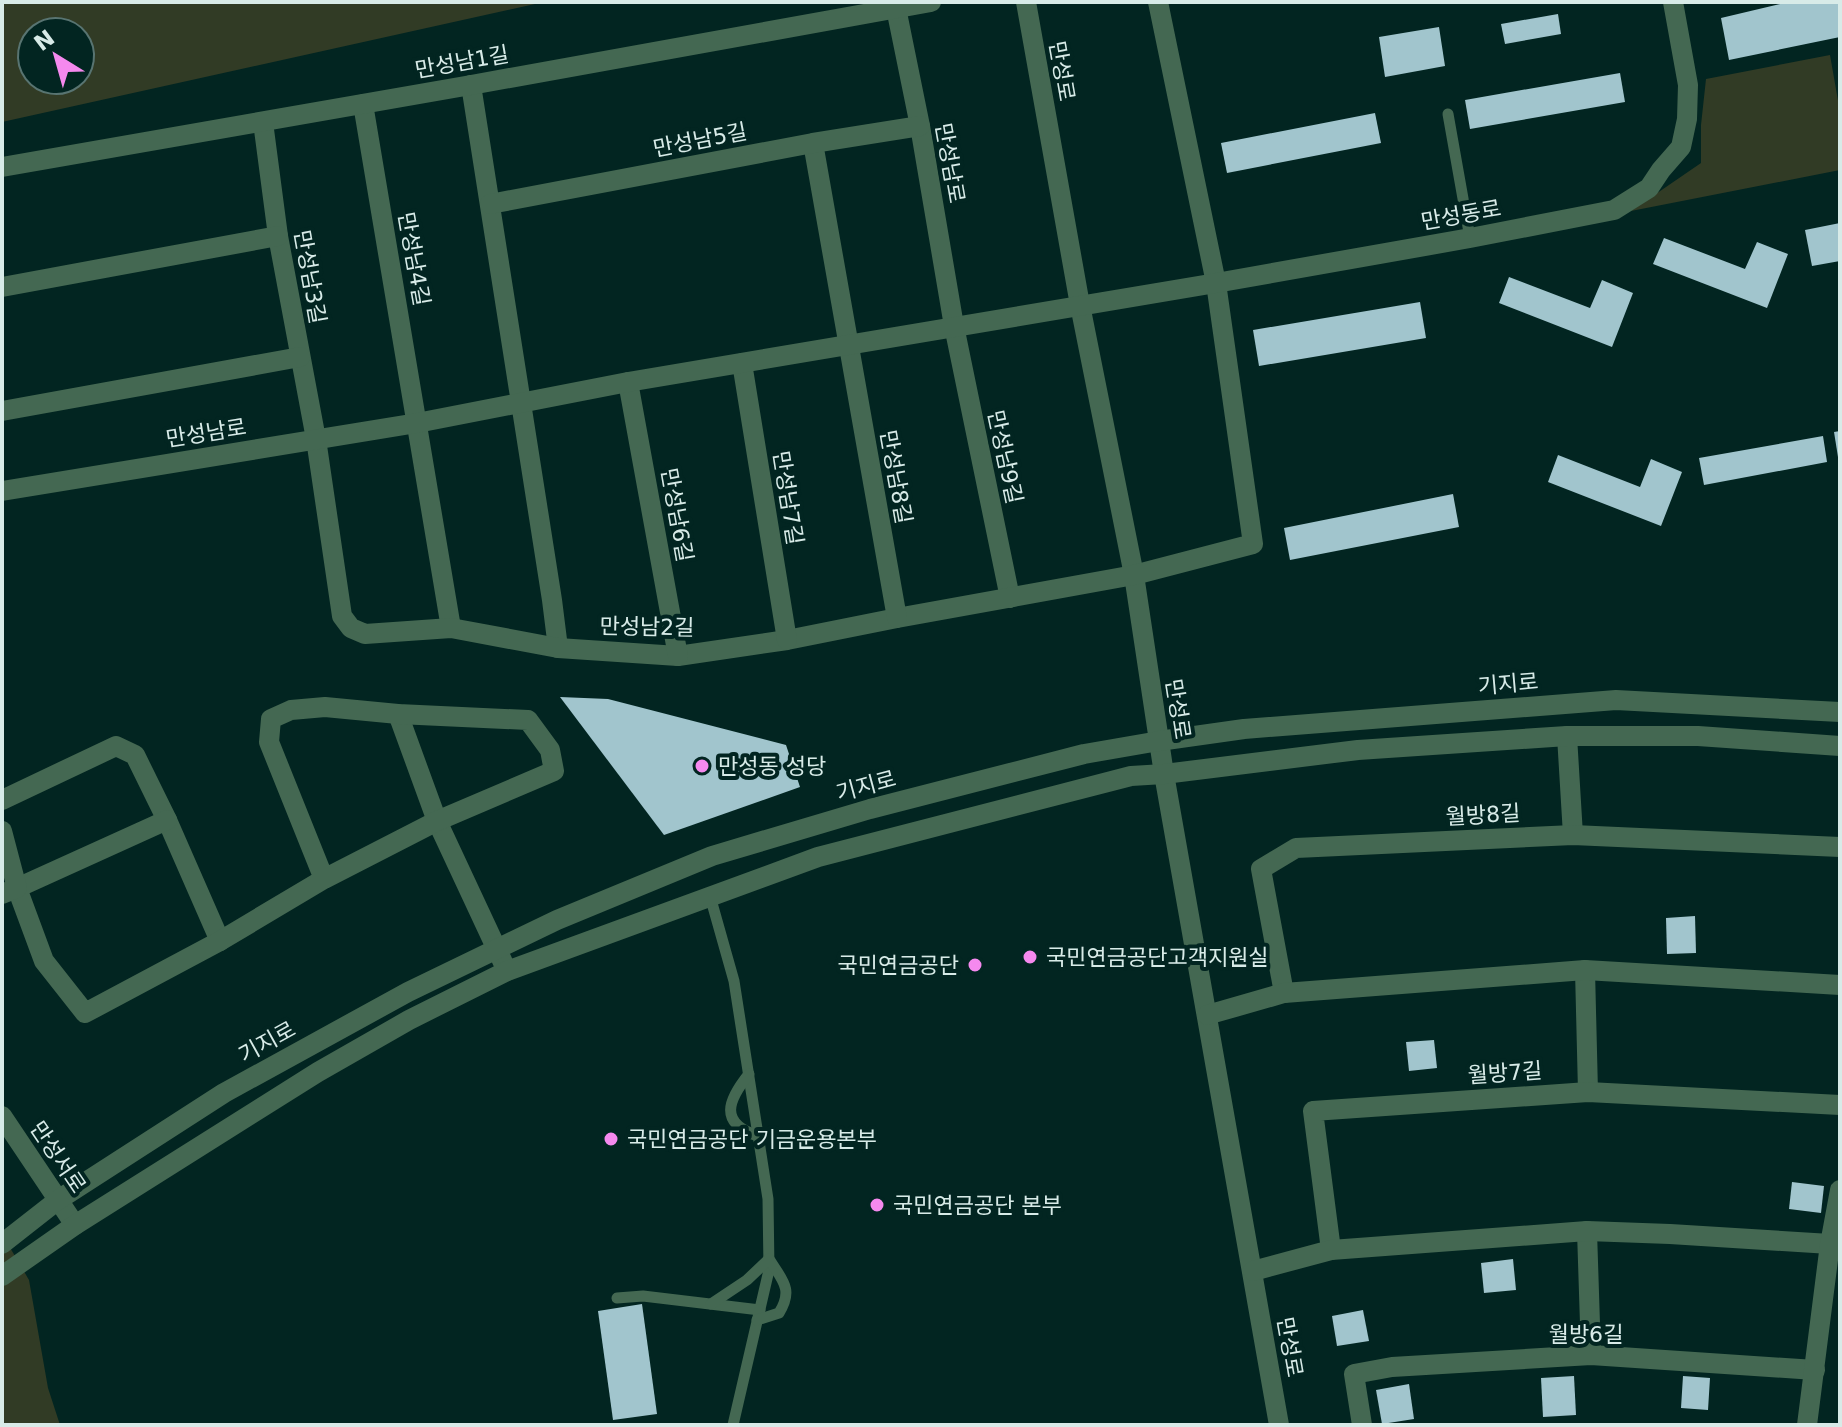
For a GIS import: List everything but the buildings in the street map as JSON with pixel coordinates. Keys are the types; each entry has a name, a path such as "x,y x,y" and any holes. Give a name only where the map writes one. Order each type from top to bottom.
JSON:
{"street":[{"name":"만성남1길","path":"2,167 931,2"},
{"name":"만성로","path":"1026,2 1080,305 1134,575 1164,774 1279,1425"},
{"path":"1158,2 1216,283"},
{"name":"만성동로","path":"1080,305 1614,210 1649,188 1681,147 1687,119 1688,85 1673,2"},
{"name":"만성남로","path":"896,8 920,126 954,326"},
{"path":"471,85 558,648"},
{"name":"만성남4길","path":"363,104 417,423"},
{"name":"만성남3길","path":"263,122 278,236 316,439"},
{"name":"만성남5길","path":"490,204 920,126"},
{"path":"813,143 848,345"},
{"path":"2,287 278,236"},
{"name":"만성남2길","path":"316,439 342,616 351,628 365,634 451,628 558,648 678,656 787,640 1134,575 1253,544 1216,283"},
{"name":"만성남로","path":"2,491 417,423 521,401 1080,305"},
{"name":"만성남9길","path":"954,326 1010,598"},
{"name":"만성남8길","path":"848,345 897,618"},
{"path":"2,411 300,357"},
{"name":"만성남7길","path":"742,363 787,640"},
{"name":"만성남6길","path":"628,382 678,656"},
{"path":"417,423 451,628"},
{"name":"기지로","path":"2,1244 58,1200 224,1093 408,992 557,920 712,856 870,809 1084,754 1244,729 1616,700 1840,712"},
{"path":"2,831 10,891 44,961 85,1013 220,941 324,879 437,821 554,771 550,750 528,720 325,707 291,710 271,719 269,742 324,879"},
{"path":"398,714 437,821 507,971"},
{"path":"1567,736 1573,835"},
{"path":"5,1274 75,1225 318,1072 409,1020 507,971 818,857 1131,776 1358,750 1567,736 1698,736 1840,746"},
{"path":"2,800 116,746 135,755 220,941"},
{"path":"10,891 167,820"},
{"name":"월방8길","path":"1284,993 1261,869 1296,848 1573,835 1840,847"},
{"path":"1207,1015 1284,993 1585,970 1840,985"},
{"path":"1585,970 1588,1092"},
{"name":"월방7길","path":"1331,1250 1313,1111 1588,1092 1840,1105"},
{"name":"만성서로","path":"2,1116 75,1225"},
{"path":"1807,1425 1840,1190"},
{"path":"1253,1271 1331,1250 1587,1231 1830,1244"},
{"path":"1587,1231 1591,1355"},
{"name":"월방6길","path":"1362,1425 1354,1374 1392,1367 1591,1355 1815,1370"}],"lane":[{"path":"1448,114 1470,238"},
{"path":"710,896 734,981 768,1199 769,1270 733,1425"},
{"path":"749,1074 736,1090 730,1105 733,1118 743,1131 758,1136"},
{"path":"711,1304 747,1280 769,1259"},
{"path":"617,1298 643,1296 711,1304 759,1315 779,1313 786,1303 787,1287 769,1259"}],"green space":[{"path":"2,2 544,2 2,122"},
{"path":"1830,55 1840,112 1840,170 1631,211 1701,163 1706,79"},
{"path":"2,1234 29,1280 48,1388 60,1425 2,1425"}],"place":[{"name":"만성동 성당","path":"702,766"},
{"name":"국민연금공단고객지원실","path":"1030,957"},
{"name":"국민연금공단","path":"975,965"},
{"name":"국민연금공단 기금운용본부","path":"611,1139"},
{"name":"국민연금공단 본부","path":"877,1205"}]}
